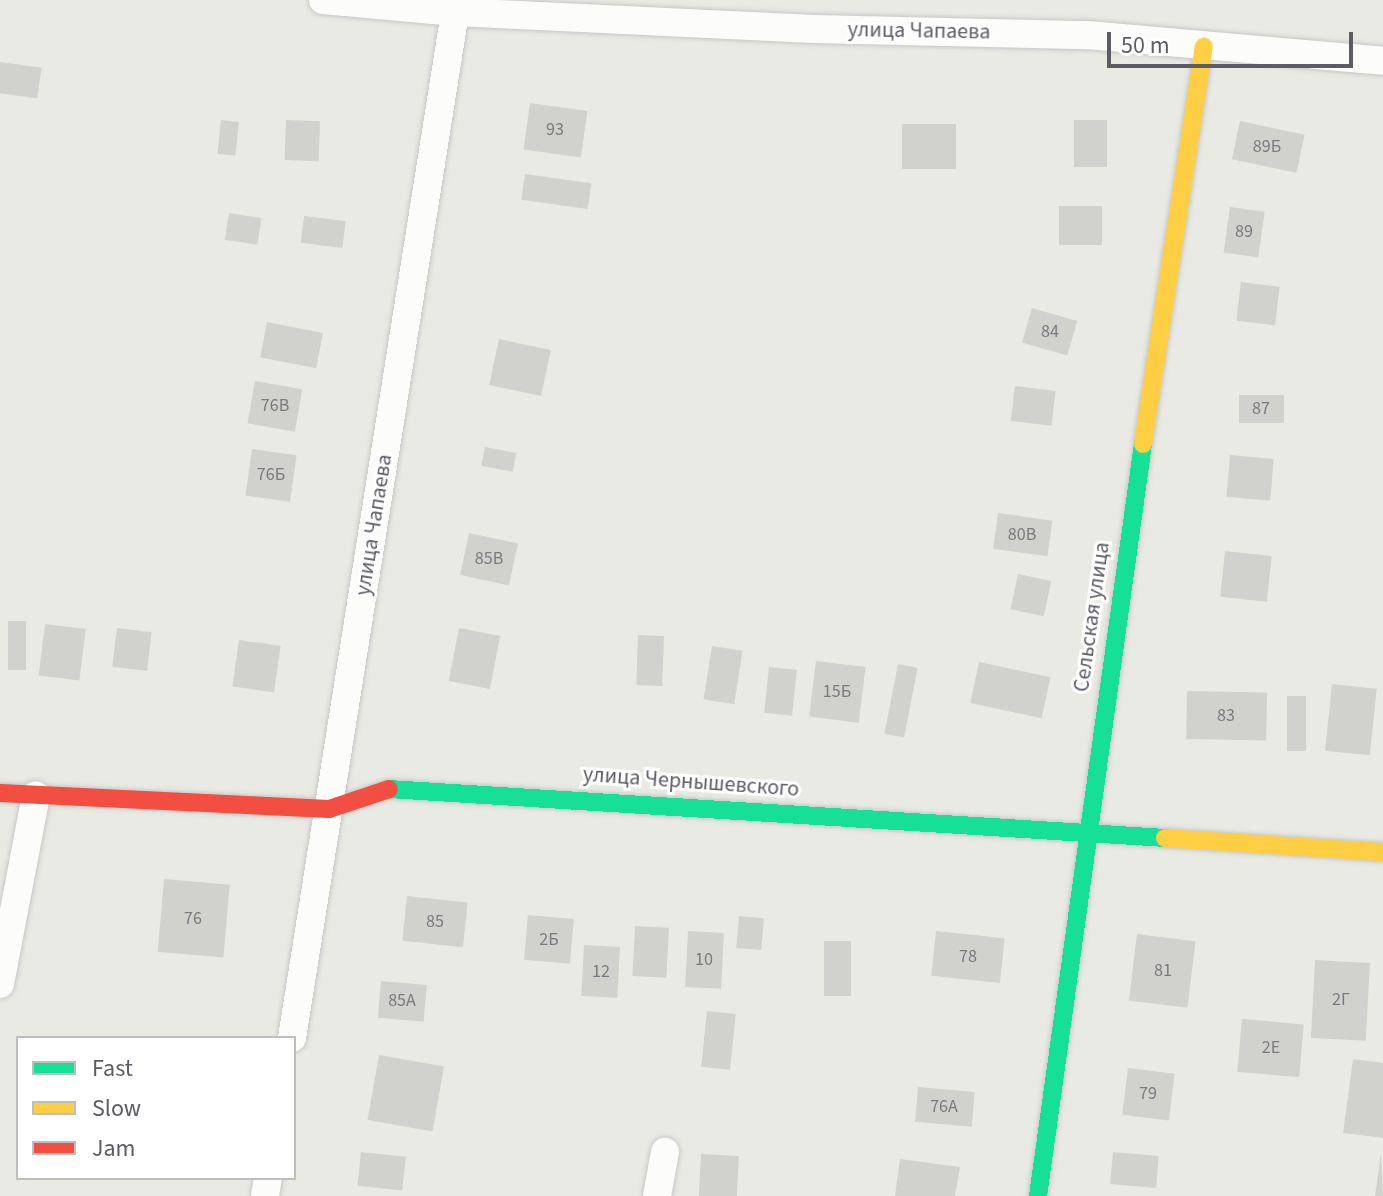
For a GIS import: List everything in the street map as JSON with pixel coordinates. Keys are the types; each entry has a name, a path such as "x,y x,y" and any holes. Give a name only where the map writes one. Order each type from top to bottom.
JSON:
{"street":[{"name":"улица Чапаева","path":"323,0 455,12 814,29 1088,35 1383,61"},
{"name":"улица Чапаева","path":"292,1036 455,12"},
{"name":"Сельская улица","path":"1038,1196 1086,831 1204,47"},
{"name":"улица Чернышевского","path":"0,793 329,809 395,787 1383,852"},
{"path":"0,984 36,795"},
{"path":"657,1196 665,1152"}],"building":[{"path":"0,62 42,68 37,99 0,93"},
{"path":"530,103 587,111 581,158 523,150"},
{"path":"221,120 239,122 235,156 217,154"},
{"path":"286,120 320,121 319,161 285,160"},
{"path":"1074,120 1107,120 1107,167 1074,167"},
{"path":"1240,121 1305,135 1296,173 1232,159"},
{"path":"902,124 956,124 956,169 902,169"},
{"path":"525,174 591,183 588,209 521,200"},
{"path":"1059,206 1102,206 1102,245 1059,245"},
{"path":"1230,207 1265,212 1258,257 1224,253"},
{"path":"229,213 262,218 257,245 225,240"},
{"path":"304,216 346,221 342,248 301,243"},
{"path":"1241,282 1280,287 1275,325 1236,321"},
{"path":"1032,308 1077,321 1067,356 1022,343"},
{"path":"267,322 323,333 316,368 260,357"},
{"path":"499,339 551,350 541,396 489,385"},
{"path":"255,381 302,389 295,432 248,423"},
{"path":"1015,386 1056,391 1051,426 1011,421"},
{"path":"1239,395 1284,395 1284,423 1239,423"},
{"path":"485,447 516,453 513,472 481,466"},
{"path":"252,449 297,455 290,502 245,496"},
{"path":"1230,455 1274,459 1270,501 1226,497"},
{"path":"998,513 1052,521 1047,556 993,549"},
{"path":"469,533 518,543 509,585 460,575"},
{"path":"1225,551 1272,556 1267,602 1220,597"},
{"path":"1018,574 1051,581 1044,616 1011,609"},
{"path":"8,621 26,621 26,670 8,670"},
{"path":"45,624 86,629 79,681 39,676"},
{"path":"117,628 152,632 147,671 112,667"},
{"path":"459,628 500,636 490,689 449,681"},
{"path":"638,635 664,636 662,686 636,685"},
{"path":"239,640 281,646 274,692 232,687"},
{"path":"712,646 743,651 734,704 704,699"},
{"path":"816,661 866,667 859,723 809,717"},
{"path":"979,662 1050,677 1042,718 970,703"},
{"path":"898,664 918,668 904,738 884,734"},
{"path":"769,667 797,670 792,716 764,713"},
{"path":"1332,684 1377,689 1370,755 1325,751"},
{"path":"1187,691 1267,692 1266,740 1186,739"},
{"path":"1287,696 1306,696 1306,751 1287,751"},
{"path":"164,879 230,885 223,957 158,952"},
{"path":"407,896 468,902 463,947 402,941"},
{"path":"528,915 574,919 570,964 524,960"},
{"path":"739,916 764,918 761,950 736,948"},
{"path":"635,926 669,928 666,978 632,976"},
{"path":"688,931 724,933 721,989 685,987"},
{"path":"936,931 1005,938 1000,983 931,976"},
{"path":"1137,934 1196,941 1187,1008 1129,1001"},
{"path":"824,941 851,941 851,996 824,996"},
{"path":"584,945 620,947 617,998 581,996"},
{"path":"1315,960 1370,963 1366,1041 1311,1038"},
{"path":"381,981 427,985 424,1022 378,1018"},
{"path":"707,1011 736,1014 730,1070 701,1067"},
{"path":"1242,1019 1304,1024 1299,1077 1237,1072"},
{"path":"379,1055 444,1066 433,1131 368,1120"},
{"path":"1353,1059 1383,1063 1383,1138 1343,1133"},
{"path":"1128,1068 1175,1074 1169,1120 1122,1115"},
{"path":"918,1087 975,1092 972,1127 915,1122"},
{"path":"361,1152 406,1157 402,1191 357,1186"},
{"path":"1113,1152 1159,1156 1156,1188 1110,1184"},
{"path":"1381,1153 1383,1196 1375,1196"},
{"path":"701,1154 739,1156 737,1196 699,1196"},
{"path":"900,1159 960,1167 955,1196 895,1196"}],"traffic: fast":[{"path":"1038,1196 1143,444"},
{"path":"389,789 1165,838"}],"traffic: slow":[{"path":"1143,444 1204,47"},
{"path":"1165,838 1383,852"}],"traffic: jam":[{"path":"0,793 329,809 389,789"}]}
